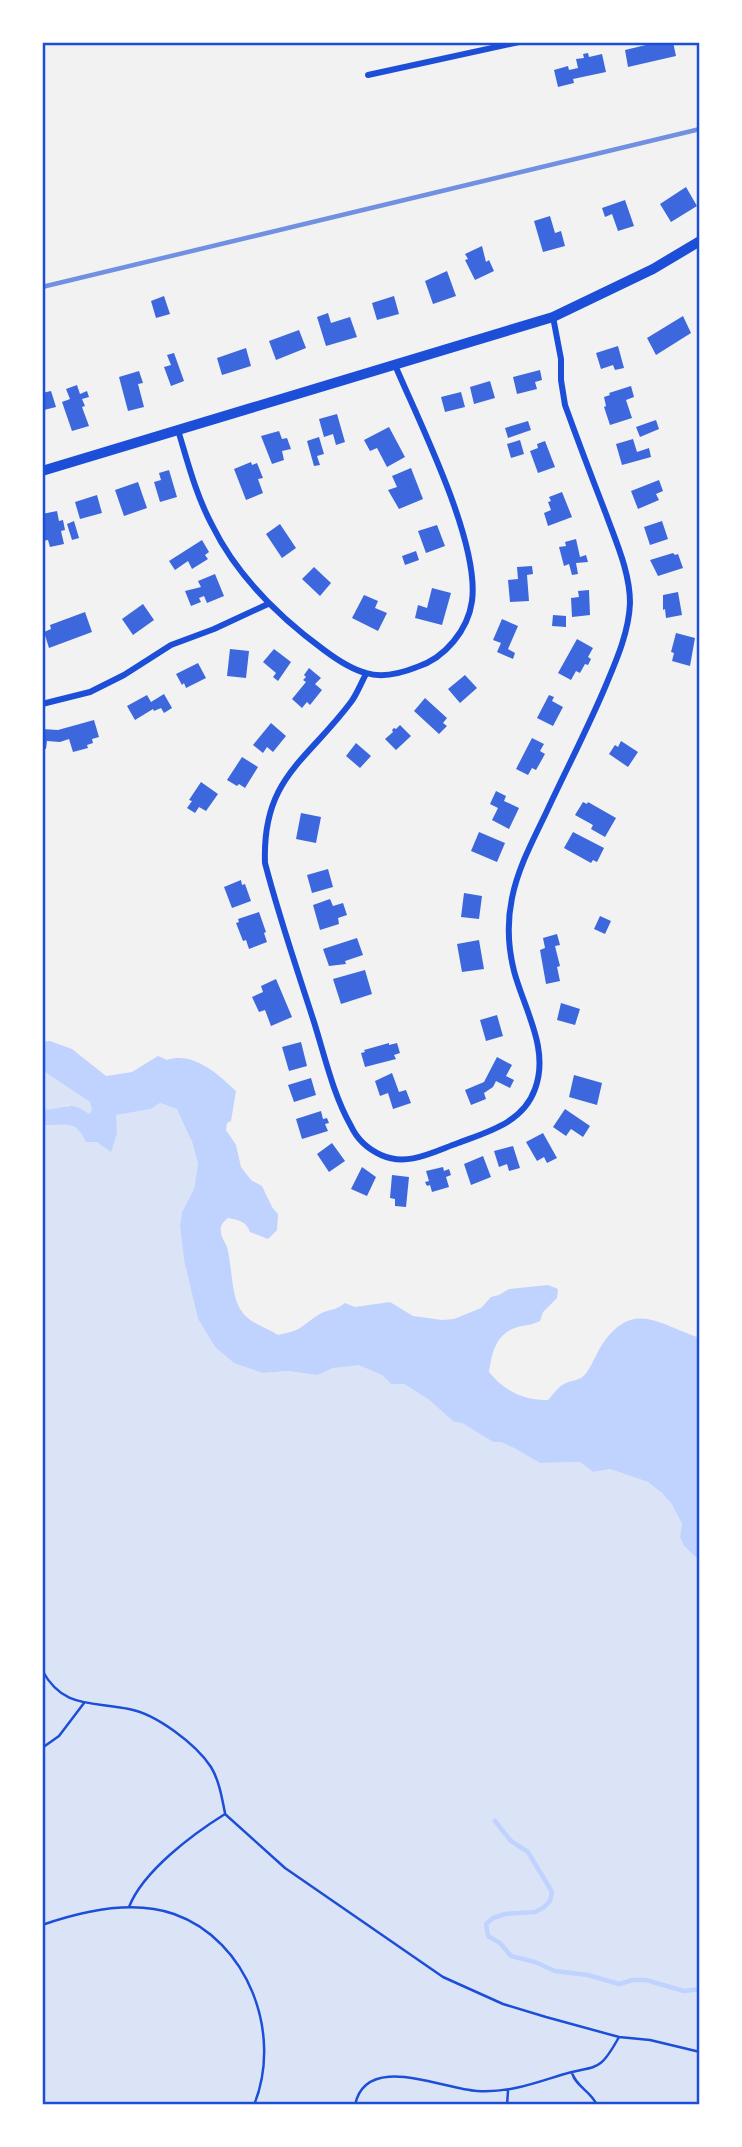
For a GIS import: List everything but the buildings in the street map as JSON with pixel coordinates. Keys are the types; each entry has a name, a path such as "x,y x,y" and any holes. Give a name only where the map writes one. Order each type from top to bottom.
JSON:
{"main road":[{"path":"42,471 553,317 643,274 700,241"}],"street":[{"path":"368,75 519,42"},
{"path":"366,674 352,701 302,757 275,795 264,842 265,863 335,1090 351,1128 366,1147 400,1160 424,1156 499,1128 516,1117 535,1091 539,1077 539,1058 535,1033 514,971 509,940 509,910 514,884 618,656 630,603 623,561 565,405 561,359 553,317"},
{"path":"178,430 198,495 213,528 268,604 340,662 366,674 399,674 428,663 451,645 464,624 472,600 470,564 458,517 395,365"},
{"path":"42,704 90,692 124,675 171,645 268,604"}],"path":[{"path":"42,1670 58,1693 65,1698 131,1709 177,1733 194,1747 211,1768 225,1814 285,1868 443,1977 503,2004 619,2037 650,2040 700,2052"},
{"path":"42,1748 59,1736 84,1703"},
{"path":"129,1908 143,1881 204,1827 225,1814"},
{"path":"42,1925 76,1913 129,1908 171,1913 194,1922 217,1940 239,1965 256,2000 265,2035 265,2065 254,2105"},
{"path":"355,2105 357,2095 364,2085 374,2078 412,2078 475,2091 508,2091 587,2071 601,2064 619,2037"},
{"path":"572,2073 575,2083 591,2093 597,2105"},
{"path":"507,2105 508,2091"}],"shaded area":[{"path":"42,1070 90,1102 93,1110 89,1115 68,1105 57,1110 42,1109"},
{"path":"160,1103 177,1109 187,1127 198,1164 194,1189 182,1212 180,1226 184,1260 198,1319 215,1347 263,1373 288,1371 318,1375 333,1368 359,1364 382,1375 391,1384 404,1384 428,1399 454,1422 462,1423 493,1442 501,1442 540,1463 580,1462 593,1472 610,1469 648,1482 671,1503 682,1525 680,1537 684,1546 700,1561 700,2105 42,2105 42,1125 67,1123 82,1132 116,1115 151,1109"}],"water":[{"path":"50,1041 72,1049 106,1076 132,1072 158,1056 167,1060 186,1059 204,1066 236,1091 231,1121 227,1123 226,1130 236,1145 241,1167 251,1180 262,1186 278,1214 277,1230 268,1239 250,1232 242,1222 228,1218 221,1226 221,1234 227,1247 234,1293 239,1307 251,1321 278,1335 298,1329 345,1303 355,1307 390,1302 413,1316 454,1319 481,1308 491,1297 509,1289 548,1285 558,1289 557,1298 543,1312 540,1321 511,1330 500,1339 496,1344 489,1372 501,1385 516,1394 531,1399 548,1400 562,1385 584,1375 603,1343 614,1330 626,1322 648,1319 700,1338 700,1561 684,1546 680,1537 682,1524 671,1503 648,1482 610,1469 593,1472 580,1462 540,1463 501,1442 493,1442 462,1423 454,1422 428,1399 404,1384 391,1384 382,1375 359,1365 333,1368 318,1375 288,1371 263,1373 234,1363 215,1347 198,1319 184,1260 180,1226 182,1212 194,1189 198,1164 192,1142 177,1109 160,1103 151,1109 116,1115 117,1133 111,1152 97,1142 86,1142 73,1126 42,1125 42,1109 71,1106 89,1114 92,1110 90,1102 42,1070 42,1042"}],"waterway":[{"path":"495,1821 511,1841 528,1852 552,1892 550,1901 535,1912 505,1914 486,1924 488,1936 500,1943 511,1956 555,1971 588,1975 619,1984 646,1980 684,1991 700,1989"}],"railway":[{"path":"42,287 700,129"}]}
